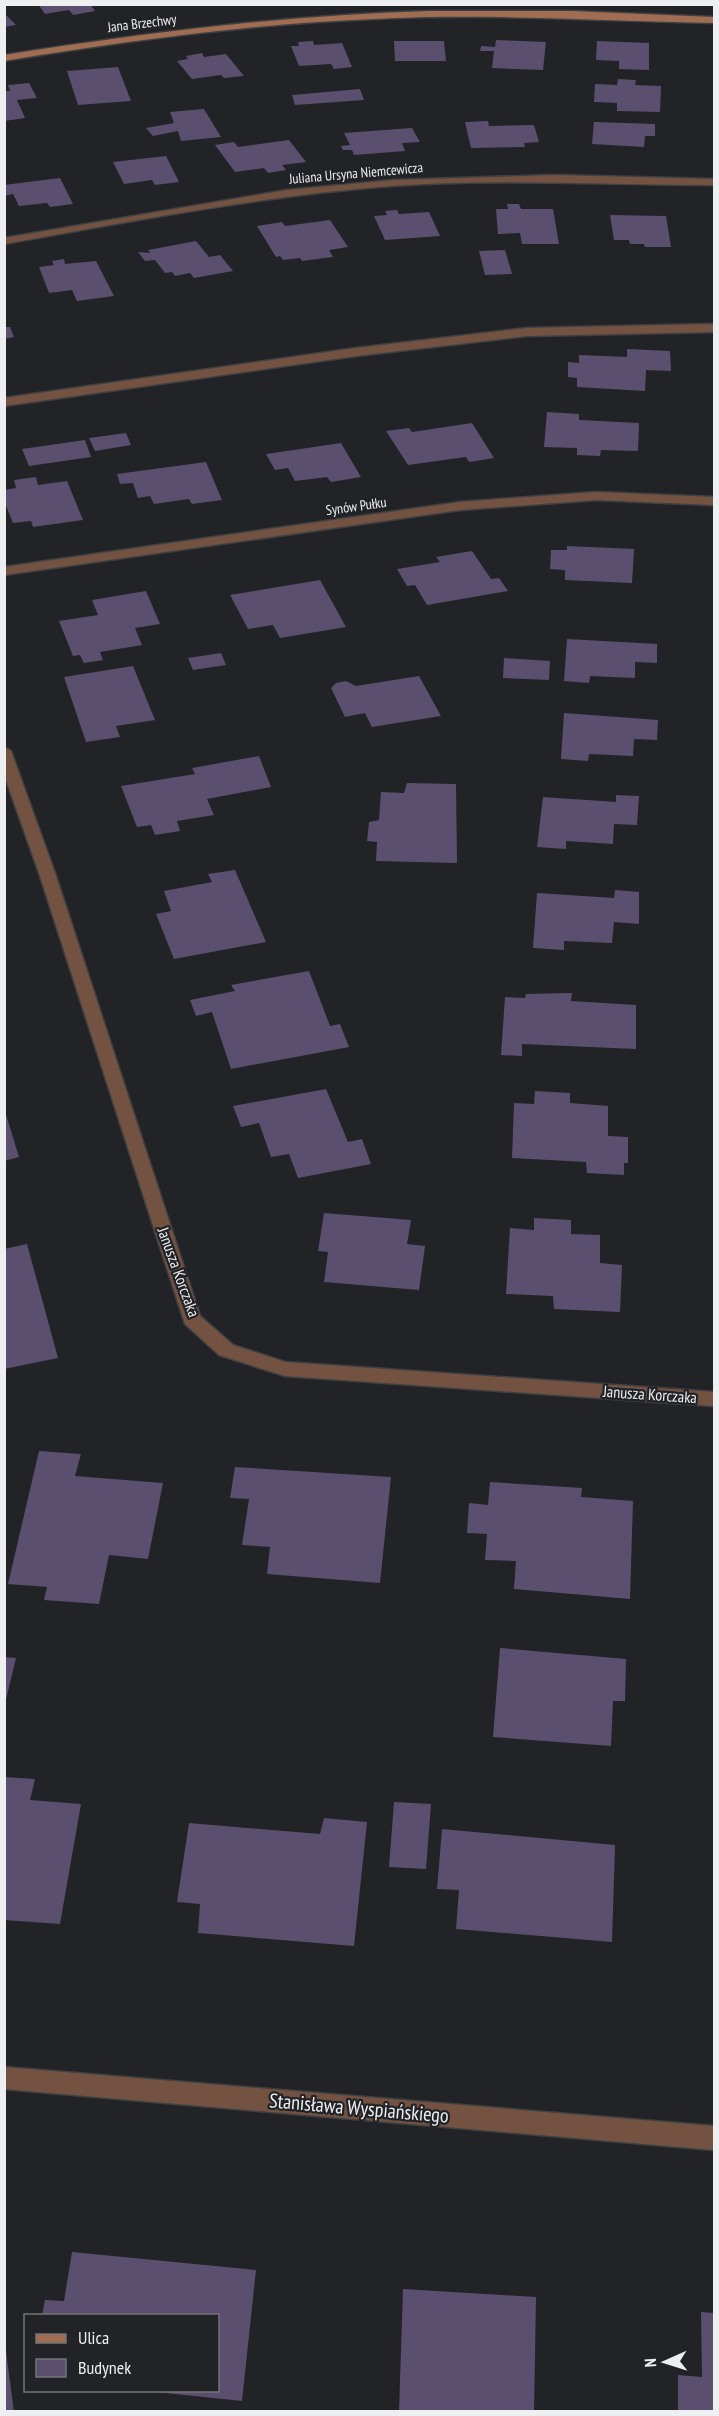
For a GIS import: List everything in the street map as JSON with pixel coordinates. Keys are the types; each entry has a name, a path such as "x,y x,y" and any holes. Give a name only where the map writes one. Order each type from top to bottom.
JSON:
{"street":[{"name":"Jana Brzechwy","path":"4,58 188,31 427,14 553,14 714,20"},
{"name":"Juliana Ursyna Niemcewicza","path":"4,242 287,193 372,185 462,179 557,177 714,182"},
{"path":"4,402 345,354 527,332 714,328"},
{"name":"Synów Pułku","path":"4,571 460,506 596,496 714,501"},
{"name":"Janusza Korczaka","path":"4,751 48,876 192,1319 226,1350 285,1369 714,1399"},
{"name":"Stanisława Wyspiańskiego","path":"4,2078 714,2138"}],"building":[{"path":"38,4 90,4 95,11 73,15 69,10 45,14"},
{"path":"4,13 16,25 4,27"},
{"path":"496,40 546,42 543,70 492,68 494,51 480,51 481,46 495,47"},
{"path":"313,41 314,45 342,43 352,67 334,69 331,64 299,66 291,46 299,46 298,42"},
{"path":"394,41 444,41 446,61 395,61"},
{"path":"597,41 649,43 649,70 619,69 619,61 596,60"},
{"path":"202,53 204,57 226,54 244,76 224,78 221,75 192,79 177,61 188,59 186,56"},
{"path":"118,67 131,101 78,105 67,71"},
{"path":"618,79 636,80 635,85 661,86 660,112 617,111 617,103 594,102 595,84 617,85"},
{"path":"29,83 37,98 17,100 25,118 4,121 4,91 10,91 8,85"},
{"path":"360,89 364,100 295,105 292,95"},
{"path":"204,109 221,137 181,141 178,131 153,136 146,128 174,123 170,112"},
{"path":"488,121 489,126 534,125 539,142 524,143 525,147 471,148 465,122"},
{"path":"594,122 655,124 655,136 645,136 644,147 592,144"},
{"path":"412,128 420,142 402,143 405,151 354,155 352,150 343,150 341,146 350,145 344,133"},
{"path":"289,140 306,162 282,165 286,170 268,173 264,168 235,172 215,145 234,142 238,147"},
{"path":"166,156 179,182 155,185 152,180 124,184 113,162"},
{"path":"60,178 73,204 50,207 47,203 19,206 13,194 4,196 4,185"},
{"path":"507,204 519,204 521,209 553,209 559,244 522,244 520,233 498,234 496,209 508,209"},
{"path":"397,210 399,214 429,212 440,236 385,240 374,216 387,215 385,211"},
{"path":"610,215 666,216 671,247 645,247 644,244 630,244 629,240 614,240"},
{"path":"330,220 348,247 329,250 333,257 302,261 300,258 283,260 280,256 276,257 257,226 282,222 285,226"},
{"path":"196,241 209,257 220,255 233,271 194,278 190,273 175,276 172,272 165,273 155,260 145,261 138,252 150,253 148,250"},
{"path":"505,250 512,274 485,275 479,251"},
{"path":"64,259 65,264 96,261 114,296 77,301 72,290 49,293 39,267 54,265 52,261"},
{"path":"4,327 10,327 14,337 4,339"},
{"path":"627,349 670,351 671,371 646,370 645,391 577,387 577,378 568,377 568,362 579,363 579,355 627,357"},
{"path":"547,412 579,414 579,420 639,423 638,451 601,450 600,456 577,455 577,448 544,447"},
{"path":"472,423 494,458 469,462 466,457 408,465 386,431 409,428 412,432"},
{"path":"126,433 131,445 95,451 89,438"},
{"path":"85,440 91,457 29,466 22,449"},
{"path":"341,443 361,477 331,482 327,477 295,481 288,468 275,470 266,454"},
{"path":"206,462 222,500 192,504 189,499 154,504 150,496 138,498 133,483 120,484 117,474"},
{"path":"36,477 38,485 67,481 83,520 33,527 31,521 13,523 4,501 4,490 16,488 14,480"},
{"path":"567,546 634,549 632,583 565,580 565,570 550,569 551,550 567,550"},
{"path":"472,551 491,579 499,578 508,591 427,605 415,585 407,586 397,569 440,562 436,557"},
{"path":"320,580 346,627 280,638 273,625 248,629 230,595"},
{"path":"146,591 160,624 135,628 142,645 100,652 103,660 84,663 80,655 73,656 59,621 98,615 92,600"},
{"path":"567,639 657,644 657,663 635,662 635,678 590,676 589,683 564,681"},
{"path":"221,653 226,665 193,670 188,658"},
{"path":"504,658 550,661 549,680 503,678"},
{"path":"133,666 155,720 116,726 120,737 86,742 64,677"},
{"path":"419,676 441,716 372,727 365,713 345,717 331,688 336,683 346,681 356,686"},
{"path":"564,713 658,720 657,740 634,739 633,756 589,754 588,761 561,759"},
{"path":"259,756 271,787 207,799 214,815 177,821 180,831 155,835 151,825 137,827 121,786 195,774 192,768"},
{"path":"407,783 456,784 457,863 376,861 377,842 367,841 369,822 379,820 381,792 404,793"},
{"path":"616,795 639,796 637,825 614,824 613,844 566,841 566,849 537,847 543,797 616,802"},
{"path":"235,870 266,942 174,959 156,914 171,911 164,891 212,882 208,874"},
{"path":"615,890 639,892 639,924 614,922 612,943 564,941 564,950 533,948 537,893 614,898"},
{"path":"309,971 330,1026 340,1024 349,1047 231,1069 212,1012 196,1016 190,1000 235,991 231,985"},
{"path":"572,993 571,1001 636,1005 636,1049 522,1044 522,1056 501,1055 505,997 525,998 526,994"},
{"path":"326,1089 348,1142 362,1139 371,1164 298,1178 289,1154 271,1157 259,1123 241,1127 233,1106"},
{"path":"535,1091 570,1093 570,1103 608,1106 608,1136 628,1137 628,1163 624,1163 624,1175 587,1173 586,1162 512,1158 514,1103 534,1104"},
{"path":"4,1108 19,1157 4,1161"},
{"path":"324,1213 411,1220 407,1244 425,1246 419,1290 324,1282 328,1252 318,1251"},
{"path":"534,1218 571,1220 571,1234 600,1235 600,1263 622,1265 620,1312 554,1309 553,1296 506,1294 510,1228 534,1230"},
{"path":"27,1244 58,1358 4,1369 4,1249"},
{"path":"39,1451 81,1454 75,1476 163,1483 148,1559 109,1555 99,1604 44,1600 47,1587 8,1584"},
{"path":"235,1467 391,1477 380,1583 267,1574 270,1547 242,1545 249,1499 230,1498"},
{"path":"490,1482 582,1488 581,1497 633,1501 630,1599 514,1589 516,1561 485,1560 487,1534 467,1533 469,1503 488,1505"},
{"path":"500,1648 626,1659 625,1701 613,1701 611,1746 493,1737"},
{"path":"4,1657 16,1658 5,1704 4,1704"},
{"path":"4,1777 35,1779 30,1800 81,1804 60,1924 4,1920"},
{"path":"394,1802 431,1804 426,1869 389,1867"},
{"path":"324,1818 367,1822 354,1946 198,1933 200,1904 177,1902 189,1823 320,1834"},
{"path":"442,1829 615,1845 612,1942 456,1929 459,1890 437,1889"},
{"path":"72,2252 256,2270 242,2401 156,2392 219,2392 219,2314 42,2314 45,2300 64,2301"},
{"path":"403,2289 536,2297 534,2412 399,2412"},
{"path":"701,2312 714,2313 714,2412 678,2412 678,2375 702,2377"},
{"path":"4,2351 6,2351 14,2412 4,2412"}]}
